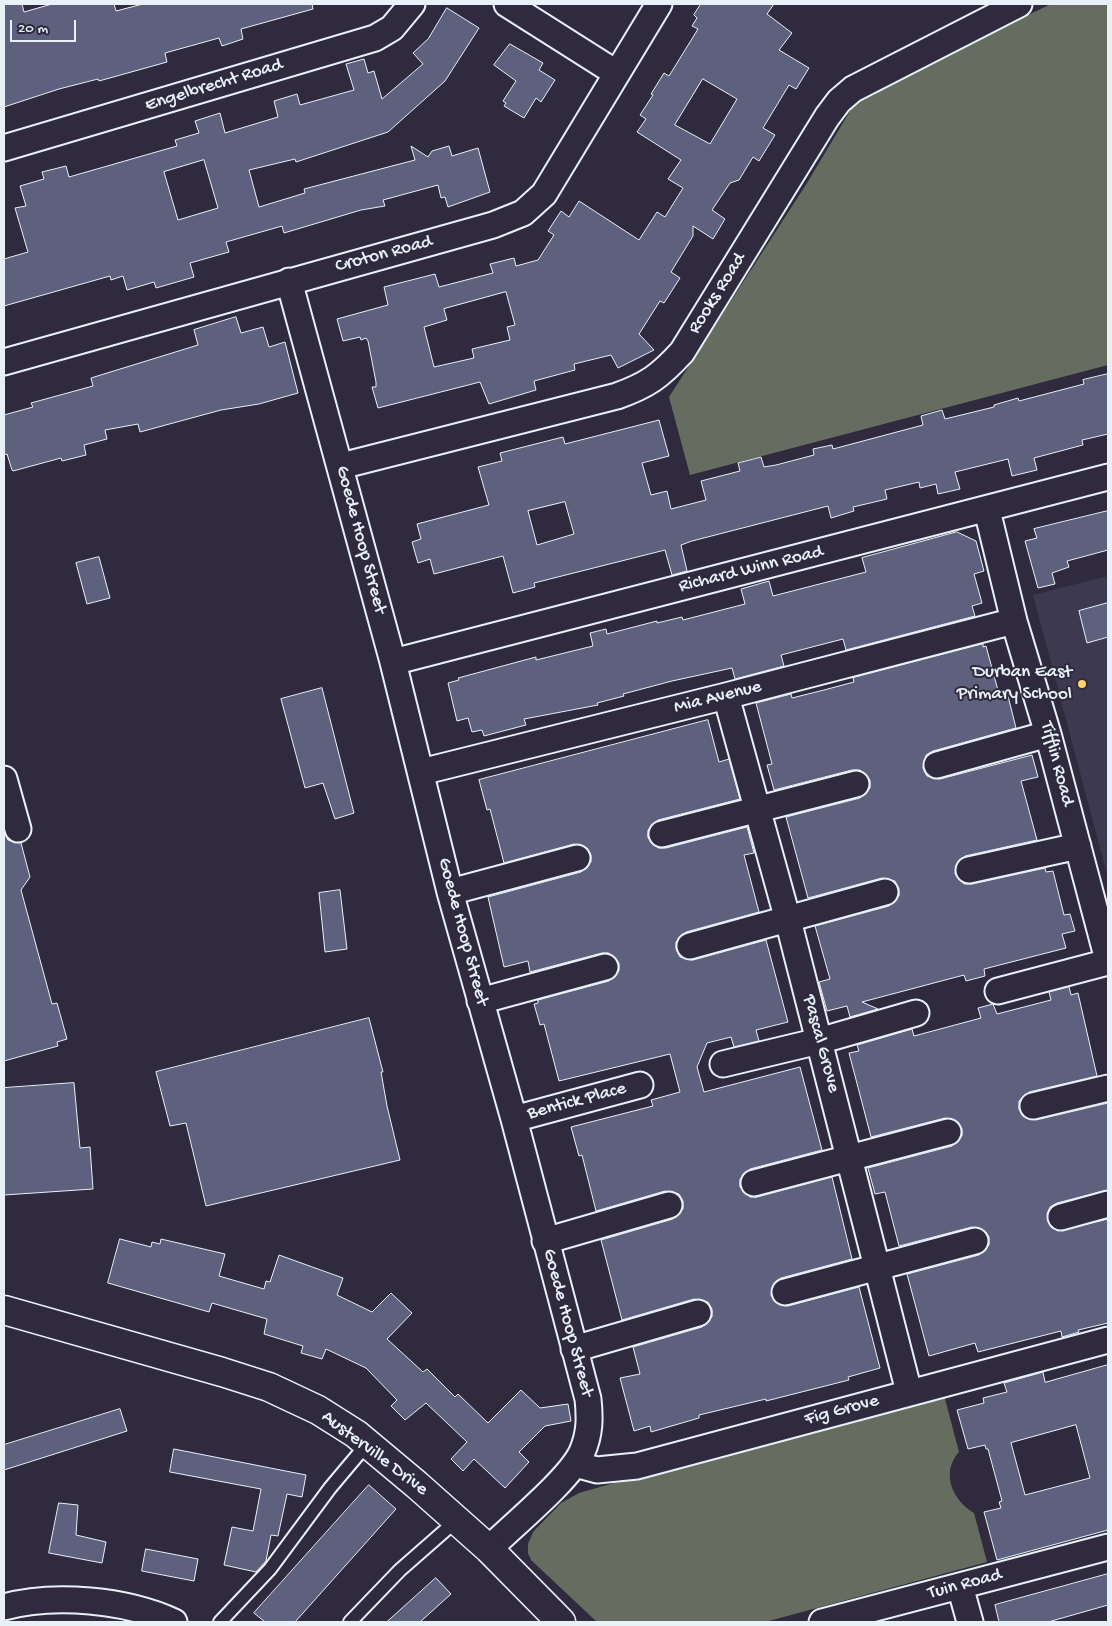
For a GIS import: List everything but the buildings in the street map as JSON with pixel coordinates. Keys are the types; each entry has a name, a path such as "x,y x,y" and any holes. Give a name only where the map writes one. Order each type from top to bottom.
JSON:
{"street":[{"name":"Engelbrecht Road","path":"4,148 375,38 392,28 412,4"},
{"path":"508,4 616,73"},
{"name":"Croton Road","path":"4,362 493,225 523,213 544,194 659,4"},
{"name":"Rooks Road","path":"341,466 617,396 643,387 666,370 682,352 827,117 839,101 853,89 1020,4"},
{"name":"Goede Hoop Street","path":"289,281 341,466 393,662 450,892 514,1119 588,1399 590,1425 586,1442 575,1464 489,1549"},
{"name":"Richard Winn Road","path":"393,662 987,510 1108,477"},
{"name":"Tifflin Road","path":"987,510 1014,621 1048,734 1108,961"},
{"name":"Mia Avenue","path":"421,772 726,696 1014,621"},
{"name":"Pascal Grove","path":"726,696 788,920 909,1392"},
{"path":"937,765 1048,734"},
{"path":"4,779 18,829"},
{"path":"662,834 856,784"},
{"path":"968,870 1078,846"},
{"path":"450,892 577,858"},
{"path":"690,946 885,892"},
{"path":"998,991 1108,961"},
{"path":"480,1001 605,967"},
{"path":"723,1064 819,1041 916,1013"},
{"name":"Bentick Place","path":"514,1119 640,1085"},
{"path":"1033,1106 1108,1088"},
{"path":"754,1183 948,1132"},
{"path":"545,1241 669,1204"},
{"path":"1061,1217 1108,1204"},
{"path":"785,1292 976,1241"},
{"name":"Austerville Drive","path":"4,1310 269,1387 318,1410 367,1444 457,1520 489,1549 561,1622"},
{"path":"574,1349 698,1313"},
{"name":"Fig Grove","path":"575,1464 597,1470 637,1466 1108,1340"},
{"name":"Tuin Road","path":"822,1622 1108,1547"},
{"path":"960,1586 970,1622"},
{"path":"4,1607 46,1600 81,1601 135,1608 174,1622"}],"lane":[{"path":"220,1622 270,1569 330,1488 367,1444"},
{"path":"350,1622 400,1570 457,1520"}],"shaded area":[{"name":"Durban East Primary School","path":"1108,576 1108,878 1033,595"}],"green space":[{"path":"1051,4 1108,4 1108,365 690,475 669,397 807,183 853,106 870,92"},
{"path":"944,1395 959,1452 953,1460 950,1469 951,1486 960,1501 974,1513 987,1562 765,1622 597,1622 531,1560 528,1553 528,1544 533,1532 561,1503 579,1493 782,1435"}],"place":[{"name":"Durban East Primary School","path":"1082,684"}]}
